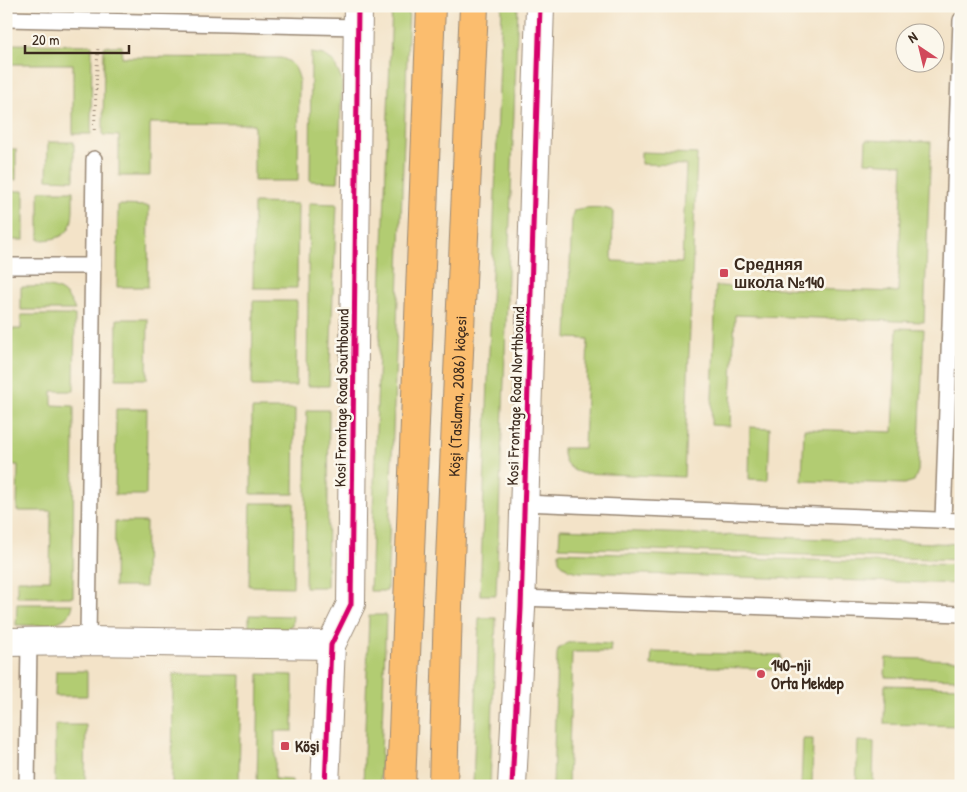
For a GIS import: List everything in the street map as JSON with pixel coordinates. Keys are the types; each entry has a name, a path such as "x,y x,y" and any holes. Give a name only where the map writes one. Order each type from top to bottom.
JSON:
{"main road":[{"path":"401,786 431,6"},
{"name":"Köşi (Taslama, 2086) köçesi","path":"443,786 449,587 474,6"}],"street":[{"name":"Kosi Frontage Road Northbound","path":"512,786 521,598 540,6"},
{"name":"Kosi Frontage Road Southbound","path":"325,786 331,645 351,604 358,16"},
{"path":"18,642 88,641 331,645"}],"lane":[{"path":"6,19 99,21 358,16"},
{"path":"943,520 961,20"},
{"path":"88,641 94,159"},
{"path":"6,266 92,266"},
{"path":"524,504 961,521"},
{"path":"521,598 961,614"},
{"path":"18,642 27,786"}],"path":[{"path":"94,159 99,21"}],"green space":[{"path":"392,6 409,6 387,591 370,591"},
{"path":"502,6 518,6 496,595 480,595"},
{"path":"6,44 92,45 91,134 73,134 73,64 6,64"},
{"path":"104,46 122,46 122,57 281,58 291,63 299,78 298,181 254,181 254,124 150,123 150,176 119,176 119,136 103,135"},
{"path":"311,53 324,55 333,61 342,80 338,182 310,181"},
{"path":"866,140 931,142 924,322 735,315 730,426 711,425 716,286 898,292 903,164 865,162"},
{"path":"48,142 74,142 74,180 47,179"},
{"path":"6,149 16,149 16,180 6,179"},
{"path":"641,152 697,154 684,477 581,473 567,464 563,453 563,448 584,448 588,339 567,338 572,217 574,210 604,208 613,211 612,261 682,263 686,165 641,164"},
{"path":"6,191 24,191 24,240 6,240"},
{"path":"39,191 73,191 72,220 70,227 60,237 39,240"},
{"path":"254,203 298,204 297,288 253,288"},
{"path":"309,203 337,204 329,386 307,386"},
{"path":"118,205 149,206 148,287 117,287"},
{"path":"21,287 47,287 60,290 71,301 75,310 21,310"},
{"path":"253,301 297,301 296,386 252,386"},
{"path":"21,315 75,315 74,391 52,391 52,405 74,406 73,597 17,597 17,580 50,580 51,511 17,511 18,465 6,465 6,329 21,329"},
{"path":"117,319 148,319 147,379 116,379"},
{"path":"897,328 924,329 918,471 914,481 904,484 802,481 804,429 893,432"},
{"path":"116,409 147,409 146,495 115,495"},
{"path":"252,409 295,409 294,494 251,494"},
{"path":"307,410 329,410 327,587 305,587"},
{"path":"750,427 770,428 768,480 749,479"},
{"path":"251,503 294,503 293,587 249,586"},
{"path":"115,522 146,522 145,587 114,587"},
{"path":"560,529 961,544 961,560 559,547"},
{"path":"559,552 961,565 961,584 580,572 569,570 559,561"},
{"path":"17,604 73,604 65,618 58,622 41,625 16,625"},
{"path":"249,615 293,616 292,625 281,632 249,632"},
{"path":"369,615 386,615 380,786 363,786"},
{"path":"479,618 496,618 490,786 473,786"},
{"path":"569,642 611,644 610,652 572,652 568,786 553,786 557,654 558,649"},
{"path":"652,652 781,655 780,669 651,665"},
{"path":"886,658 961,660 961,679 885,677"},
{"path":"56,671 87,671 87,696 55,696"},
{"path":"173,674 241,675 239,786 172,786"},
{"path":"259,674 293,675 293,731 275,731 275,779 292,780 292,786 257,786"},
{"path":"885,685 961,687 961,726 884,724"},
{"path":"55,725 86,725 85,786 55,786"},
{"path":"803,739 813,739 812,786 801,786"},
{"path":"858,741 874,742 873,786 856,786"}],"cycle path":[{"path":"325,786 331,645 351,604 358,6"},
{"path":"512,786 521,608 540,6"}],"place":[{"name":"Средняя школа №140","path":"724,273"},
{"name":"140-nji Orta Mekdep","path":"761,674"},
{"name":"Köşi","path":"285,746"}]}
